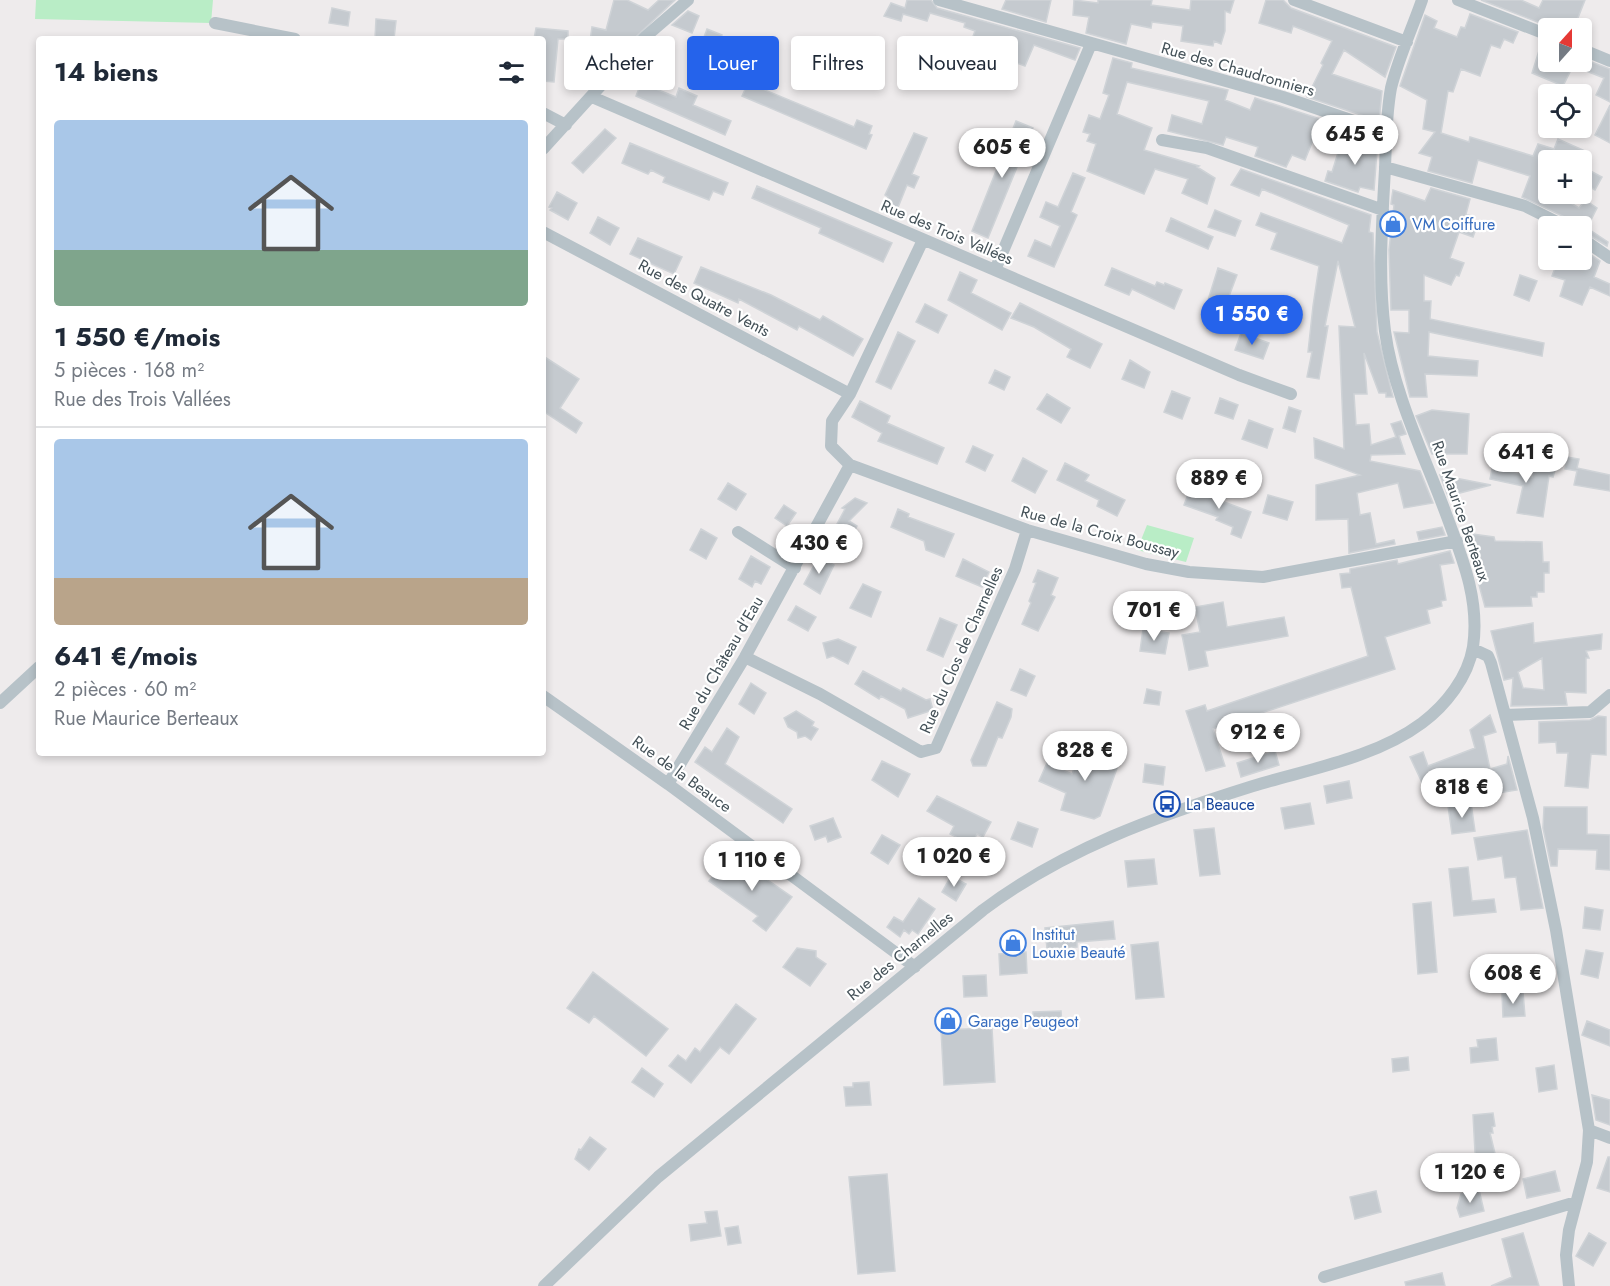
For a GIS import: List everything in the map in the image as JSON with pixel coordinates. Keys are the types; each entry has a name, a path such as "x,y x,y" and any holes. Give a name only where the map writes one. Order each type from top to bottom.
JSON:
{"street":[{"path":"546,146 645,37 688,0"},
{"name":"Rue des Chaudronniers","path":"940,0 1283,97 1386,132"},
{"path":"1294,0 1407,42"},
{"name":"Rue Maurice Berteaux","path":"1422,0 1392,88 1386,132 1381,278 1385,335 1408,414 1457,542 1474,603 1473,649"},
{"path":"1458,0 1538,31"},
{"path":"215,23 280,36"},
{"path":"995,270 1091,44"},
{"path":"1592,54 1610,61"},
{"name":"Rue des Trois Vallées","path":"592,97 1239,375 1291,394"},
{"path":"546,115 566,125"},
{"path":"1162,140 1207,148 1383,210"},
{"path":"1385,167 1525,206 1545,216"},
{"name":"Rue des Quatre Vents","path":"546,234 850,394"},
{"path":"850,465 831,446 832,422 850,394 923,240"},
{"path":"1592,246 1610,258"},
{"name":"Rue de la Croix Boussay","path":"850,465 1027,530 1146,564 1189,572 1263,578 1457,542"},
{"name":"Rue du Château d'Eau","path":"668,784 745,657 850,465"},
{"name":"Rue du Clos de Charnelles","path":"745,657 820,694 921,752 936,748 1016,569 1027,530"},
{"path":"738,532 795,568"},
{"path":"1473,649 1488,656 1491,663 1533,818 1554,919 1589,1130 1587,1162 1576,1202 1566,1255 1569,1286"},
{"name":"Rue des Charnelles","path":"544,1286 658,1177 1001,896 1082,848 1172,812 1374,749 1400,737 1439,709 1460,679 1473,649"},
{"path":"0,703 36,670"},
{"path":"1505,715 1590,712 1610,695"},
{"name":"Rue de la Beauce","path":"546,698 668,784 915,967"},
{"path":"1589,1130 1610,1138"},
{"path":"1324,1277 1576,1202"}],"green space":[{"path":"36,0 213,0 211,23 35,19"},
{"path":"1147,525 1194,538 1186,562 1137,550"}],"building":[{"path":"614,0 627,0 648,10 659,0 675,0 637,36 591,36 592,27 606,30"},
{"path":"907,0 931,0 937,8 1080,48 1075,60 1034,45 1025,66 1018,64 1018,36 973,36 975,31 964,27 965,23 930,13 927,21 903,14 901,21 884,16 891,3 905,8"},
{"path":"1006,0 1051,0 1046,22 1002,9"},
{"path":"1074,0 1098,3 1098,0 1152,0 1151,5 1190,10 1191,0 1234,0 1230,13 1225,11 1225,31 1221,44 1214,41 1213,46 1181,41 1183,26 1152,22 1151,28 1131,24 1126,44 1086,33 1089,17 1073,15"},
{"path":"1266,0 1283,0 1291,8 1396,47 1385,77 1344,50 1332,74 1382,91 1379,121 1307,97 1332,41 1293,26 1291,33 1259,23"},
{"path":"1481,0 1521,0 1539,8 1543,0 1585,0 1578,18 1538,18 1538,22"},
{"path":"332,8 350,12 348,26 329,23"},
{"path":"688,11 699,16 692,33 672,25"},
{"path":"1470,14 1518,32 1513,43 1504,39 1500,48 1491,45 1480,76 1461,69 1453,92 1448,91 1441,133 1469,142 1470,137 1533,156 1538,144 1554,149 1558,139 1583,150 1538,150 1538,204 1572,204 1579,208 1582,204 1591,204 1597,208 1592,218 1592,216 1563,216 1522,197 1530,176 1478,160 1472,183 1428,171 1432,157 1419,153 1435,132 1423,129 1427,100 1400,86 1425,15 1437,21 1434,28 1457,37 1461,27 1465,28"},
{"path":"376,19 396,21 394,36 375,36"},
{"path":"536,28 568,31 568,36 558,39 554,82 546,81 546,36 535,36"},
{"path":"707,29 722,35 722,36 704,36"},
{"path":"1538,54 1538,72 1570,72 1564,84 1558,84 1532,73"},
{"path":"1113,58 1132,63 1131,68 1228,90 1225,100 1250,110 1255,98 1339,125 1335,136 1317,130 1305,160 1292,155 1286,167 1255,156 1258,147 1226,137 1223,145 1168,131 1172,115 1202,124 1209,101 1127,82 1117,114 1152,128 1144,150 1199,166 1197,167 1215,178 1207,204 1182,193 1188,179 1155,169 1144,194 1087,171 1096,144 1087,141 1090,134 1083,132 1089,115 1100,119 1109,95 1103,93"},
{"path":"1592,62 1610,69 1610,102 1596,95 1604,78 1589,72 1592,72"},
{"path":"679,88 697,96 693,105 731,121 725,135 636,96 638,90 658,90 676,97"},
{"path":"745,90 765,90 854,127 857,120 872,126 869,134 872,135 866,149 742,96"},
{"path":"1610,105 1610,143 1595,135"},
{"path":"1016,121 1033,128 988,238 972,231"},
{"path":"605,129 616,138 583,173 572,163"},
{"path":"914,133 927,138 912,174 919,177 914,188 907,185 897,210 885,204 888,197 885,195"},
{"path":"1367,134 1378,138 1374,190 1360,187 1358,192 1325,181 1328,171 1332,172 1341,143 1366,146"},
{"path":"630,143 728,183 723,195 713,191 709,200 663,182 665,177 651,170 648,174 622,163"},
{"path":"1241,169 1371,215 1369,232 1373,233 1377,332 1393,397 1386,397 1386,393 1379,393 1364,353 1367,394 1354,394 1356,425 1369,424 1371,445 1396,437 1391,424 1401,421 1406,434 1399,436 1405,454 1371,455 1370,461 1420,471 1433,503 1404,508 1398,483 1357,493 1360,515 1370,513 1376,544 1394,540 1395,544 1349,553 1348,519 1316,520 1316,485 1360,475 1315,458 1314,438 1344,449 1339,326 1355,327 1338,261 1325,326 1328,326 1319,379 1307,377 1312,352 1308,352 1319,266 1271,249 1277,233 1256,225 1261,213 1342,243 1349,225 1262,189 1259,196 1231,185"},
{"path":"1592,172 1602,177 1595,190 1592,188"},
{"path":"1073,173 1085,178 1071,212 1077,215 1054,267 1028,256 1035,240 1051,247 1060,226 1040,217 1046,202 1058,207"},
{"path":"757,186 892,243 883,262 819,233 821,228 752,198"},
{"path":"1431,188 1470,199 1466,214 1473,217 1470,224 1477,226 1473,237 1459,232 1450,258 1464,263 1459,276 1456,275 1451,285 1424,275 1424,301 1431,301 1430,319 1544,343 1542,356 1429,332 1428,356 1478,361 1477,376 1425,374 1427,397 1410,397 1394,332 1409,333 1409,310 1391,310 1389,250 1394,205 1391,204 1393,190 1425,201"},
{"path":"557,192 577,203 568,220 550,210 552,208 549,207"},
{"path":"1215,210 1241,221 1235,236 1208,227"},
{"path":"598,217 619,228 610,245 590,233"},
{"path":"1171,218 1213,237 1208,249 1166,231"},
{"path":"1592,231 1608,242 1607,246 1592,237"},
{"path":"638,238 682,257 674,274 630,254"},
{"path":"1592,256 1600,261 1594,277 1610,284 1610,296 1590,287 1582,305 1560,296 1565,280 1552,276 1554,270 1592,270"},
{"path":"701,267 771,295 820,320 823,316 863,339 853,356 799,326 797,330 739,299 738,303 694,283"},
{"path":"1112,268 1155,286 1157,282 1164,285 1165,283 1182,290 1174,309 1132,289 1129,295 1105,285"},
{"path":"1218,268 1237,275 1225,307 1208,300"},
{"path":"960,272 977,280 971,293 1011,313 1002,330 948,300"},
{"path":"1520,275 1537,281 1529,301 1514,295"},
{"path":"1020,303 1102,344 1090,368 1067,357 1071,349 1034,327 1011,318"},
{"path":"925,304 947,315 938,333 916,322"},
{"path":"898,332 915,341 891,389 876,382"},
{"path":"1241,333 1269,343 1263,359 1235,350"},
{"path":"546,358 579,379 560,408 582,423 576,433 546,413"},
{"path":"1130,360 1150,372 1144,388 1122,379"},
{"path":"995,370 1010,377 1004,390 989,383"},
{"path":"1172,391 1190,398 1182,419 1164,412"},
{"path":"1047,394 1070,408 1061,423 1037,409"},
{"path":"1220,398 1238,405 1233,419 1215,413"},
{"path":"860,401 890,416 887,423 944,448 937,464 878,441 882,433 852,417"},
{"path":"1289,407 1301,411 1295,432 1283,428"},
{"path":"1432,410 1469,414 1467,454 1432,454 1416,416"},
{"path":"1249,420 1273,429 1267,448 1242,439"},
{"path":"973,446 993,455 985,471 966,462"},
{"path":"1495,454 1510,456 1507,471 1532,477 1536,459 1557,463 1553,477 1549,476 1543,517 1517,513 1523,486 1490,479"},
{"path":"1567,457 1579,459 1577,468 1610,475 1610,491 1574,485 1577,471 1565,469"},
{"path":"1023,458 1047,471 1035,493 1012,481"},
{"path":"1065,463 1089,475 1085,481 1125,500 1117,516 1097,506 1099,500 1057,480"},
{"path":"1440,475 1491,485 1448,496"},
{"path":"728,483 746,494 736,510 718,499"},
{"path":"1191,486 1209,493 1208,496 1251,512 1241,538 1231,534 1233,527 1216,520 1218,517 1184,505"},
{"path":"1268,495 1293,502 1287,520 1263,513"},
{"path":"855,498 867,503 849,521 857,526 846,547 830,537 845,509 842,508"},
{"path":"784,505 796,513 787,526 775,518"},
{"path":"898,509 909,514 908,517 954,534 944,557 926,550 924,541 891,527"},
{"path":"1442,527 1445,535 1419,540 1417,532"},
{"path":"701,529 717,538 706,559 690,550"},
{"path":"1465,533 1494,537 1495,541 1542,542 1543,562 1549,562 1549,573 1544,573 1544,592 1537,592 1537,597 1531,597 1532,606 1485,607"},
{"path":"1450,551 1454,563 1440,565 1446,600 1441,601 1442,606 1427,610 1430,623 1385,637 1395,669 1213,729 1225,766 1206,771 1186,711 1205,705 1207,711 1368,656 1351,587 1342,588 1340,574 1350,573 1350,569 1397,560 1398,564"},
{"path":"751,556 770,567 761,584 755,581 752,587 739,579"},
{"path":"819,556 834,565 820,594 804,584"},
{"path":"963,559 989,572 982,587 956,576"},
{"path":"1038,570 1058,578 1051,595 1055,597 1038,631 1022,624 1031,603 1029,601 1036,583 1033,582"},
{"path":"863,584 881,592 871,617 850,608"},
{"path":"1223,602 1227,627 1284,617 1288,636 1205,651 1208,666 1189,670 1182,635 1200,632 1195,607"},
{"path":"796,606 816,617 808,631 788,620"},
{"path":"940,618 957,625 943,657 927,650"},
{"path":"1533,623 1534,643 1602,634 1601,649 1586,651 1589,658 1586,658 1586,693 1565,692 1567,705 1511,706 1513,678 1504,680 1491,631","holes":["1542,658 1544,690 1523,688 1518,672"]},
{"path":"1143,629 1169,633 1165,654 1140,651"},
{"path":"838,639 856,647 848,664 833,656 827,658 823,643"},
{"path":"1020,669 1035,676 1026,696 1011,690"},
{"path":"863,671 901,691 903,688 926,700 930,699 933,710 908,718 905,709 881,696 879,699 855,684"},
{"path":"751,683 766,693 754,714 739,704"},
{"path":"1147,689 1161,692 1159,705 1144,703"},
{"path":"997,702 1012,709 1011,717 1002,738 998,737 986,766 973,766 971,760"},
{"path":"796,711 814,722 812,726 818,729 811,740 805,736 798,738 797,732 788,727 784,718"},
{"path":"1490,715 1496,732 1483,736 1490,769 1507,764 1508,756 1517,790 1468,798 1462,777 1426,791 1410,757 1423,752 1428,766 1475,748 1470,730"},
{"path":"1598,716 1606,717 1606,755 1591,754 1588,788 1565,786 1568,753 1557,753 1556,742 1539,743 1539,722 1590,720"},
{"path":"727,728 739,737 725,764 792,809 783,823 695,762 705,747 712,752"},
{"path":"1083,744 1121,757 1100,816 1094,819 1061,810 1066,793 1039,781 1047,763 1072,774"},
{"path":"1275,751 1279,765 1241,777 1237,763"},
{"path":"882,761 910,774 898,797 872,780"},
{"path":"1145,764 1165,767 1163,785 1143,782"},
{"path":"1349,781 1352,798 1327,803 1324,786"},
{"path":"937,796 991,822 983,837 977,834 971,845 950,834 954,826 927,811"},
{"path":"1310,803 1314,824 1285,829 1281,808"},
{"path":"1471,803 1475,831 1452,834 1448,806"},
{"path":"1544,807 1587,807 1587,834 1610,835 1610,870 1596,869 1597,850 1558,849 1557,866 1551,866 1543,828"},
{"path":"833,818 841,837 828,842 826,836 815,840 810,826"},
{"path":"1018,822 1038,829 1032,847 1011,839"},
{"path":"1214,828 1220,874 1200,876 1194,830"},
{"path":"1527,830 1543,908 1521,910 1516,877 1505,878 1502,856 1478,860 1474,838"},
{"path":"882,835 900,845 888,864 871,853"},
{"path":"733,856 792,897 766,931 753,921 758,916 709,881 718,870 721,872"},
{"path":"1154,859 1157,884 1128,887 1125,861"},
{"path":"1468,867 1472,901 1494,899 1496,912 1454,916 1449,869"},
{"path":"951,876 966,884 956,901 942,892"},
{"path":"919,898 935,909 918,934 912,930 909,934 904,930 900,937 887,927 894,917 903,922"},
{"path":"1431,902 1437,972 1418,974 1413,904"},
{"path":"1585,907 1603,910 1600,930 1583,928"},
{"path":"1113,921 1115,939 1077,942 1077,947 1047,949 1045,928"},
{"path":"1158,942 1164,997 1136,999 1131,945"},
{"path":"797,948 816,951 816,957 826,964 810,986 783,967"},
{"path":"1586,950 1603,953 1598,978 1581,974"},
{"path":"1026,952 1027,973 1000,975 999,954"},
{"path":"1532,960 1533,980 1513,981 1512,961"},
{"path":"593,972 668,1029 646,1056 594,1016 589,1023 567,1008"},
{"path":"986,975 987,996 964,997 963,976"},
{"path":"1523,992 1525,1016 1503,1017 1502,994"},
{"path":"736,1004 756,1019 729,1054 720,1047 691,1083 669,1066 678,1055 686,1061 695,1048 700,1052"},
{"path":"1061,1011 1062,1026 1034,1028 1033,1012"},
{"path":"1587,1021 1610,1030 1610,1046 1582,1035"},
{"path":"992,1028 995,1082 944,1085 941,1030"},
{"path":"1496,1038 1498,1060 1471,1063 1470,1048 1478,1047 1477,1040"},
{"path":"1408,1057 1409,1070 1393,1072 1392,1059"},
{"path":"1554,1065 1557,1089 1539,1092 1536,1068"},
{"path":"642,1068 663,1084 654,1097 632,1082"},
{"path":"869,1082 871,1105 846,1106 844,1087 853,1087 853,1083"},
{"path":"1592,1095 1610,1100 1610,1125 1596,1120"},
{"path":"1493,1113 1495,1126 1492,1127 1493,1133 1490,1133 1499,1170 1480,1174 1475,1152 1473,1115"},
{"path":"590,1137 606,1149 589,1170 575,1159 579,1149 581,1150"},
{"path":"1608,1157 1610,1157 1610,1192 1597,1188"},
{"path":"1555,1171 1560,1191 1527,1198 1523,1179"},
{"path":"887,1174 895,1271 858,1274 849,1177"},
{"path":"1479,1190 1484,1211 1460,1217 1457,1208 1461,1194"},
{"path":"1376,1191 1381,1212 1355,1219 1350,1197"},
{"path":"717,1211 721,1236 691,1241 689,1225 707,1223 705,1212"},
{"path":"738,1226 741,1243 728,1245 725,1228"},
{"path":"1523,1233 1539,1286 1491,1286 1512,1277 1502,1239"},
{"path":"1589,1233 1606,1243 1593,1266 1576,1256"},
{"path":"1442,1273 1445,1286 1406,1286 1405,1282"}],"place":[{"name":"VM Coiffure","path":"1393,224"},
{"name":"La Beauce","path":"1167,804"},
{"name":"Institut Louxie Beauté","path":"1013,943"},
{"name":"Garage Peugeot","path":"948,1021"}]}
